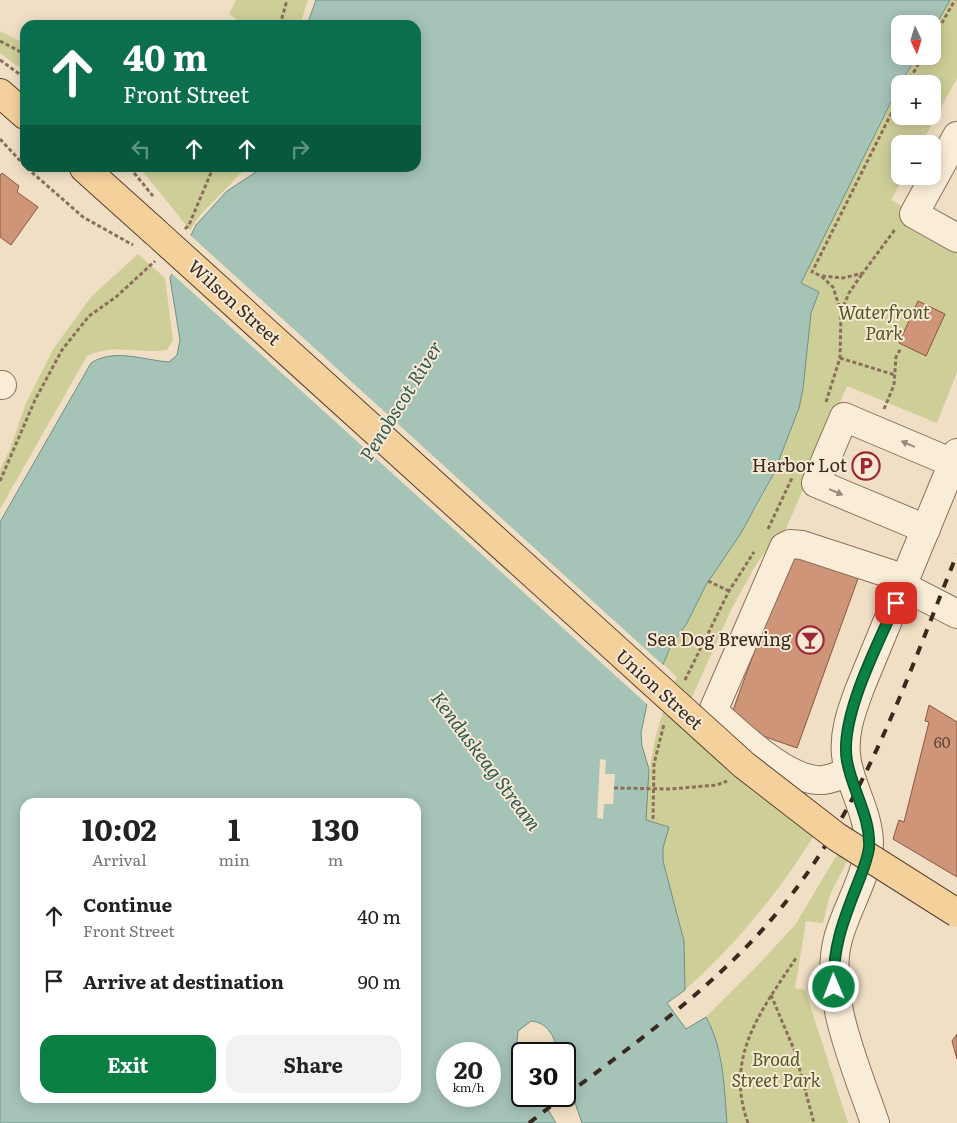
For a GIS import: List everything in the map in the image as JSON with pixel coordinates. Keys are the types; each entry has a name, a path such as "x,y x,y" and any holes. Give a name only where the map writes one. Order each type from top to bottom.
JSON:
{"main road":[{"path":"0,93 20,111"},
{"name":"Wilson Street","path":"87,172 146,239 383,438"},
{"name":"Union Street","path":"383,438 722,747 770,788 852,848 957,914"}],"street":[{"path":"957,136 914,214 957,238"},
{"path":"875,1123 846,1034 836,996 834,977 834,957 838,939 866,862 869,842 867,826 849,771 845,745 849,718 955,458 844,417 816,483 926,529"},
{"path":"849,771 824,780 799,775 764,755 713,711 784,547 790,544 802,545 904,583 957,614"},
{"path":"866,862 957,914"}],"path":[{"path":"281,20 287,0"},
{"path":"941,24 955,0"},
{"path":"0,41 20,51"},
{"path":"0,60 20,74"},
{"path":"863,274 843,278 821,276 812,272 891,114"},
{"path":"0,139 20,161"},
{"path":"32,172 83,217 146,239"},
{"path":"133,172 155,199"},
{"path":"183,232 189,225 211,172"},
{"path":"841,312 849,293 902,223"},
{"path":"0,481 35,400 62,350 89,316 116,297 158,257"},
{"path":"821,276 836,293 841,312 840,358 825,407"},
{"path":"875,430 894,385 896,357 901,348"},
{"path":"840,358 895,375"},
{"path":"765,535 795,470"},
{"path":"682,688 729,591 759,544"},
{"path":"708,582 729,591"},
{"path":"653,820 652,789 656,751 664,723"},
{"path":"614,788 652,789 716,784 729,780"},
{"path":"748,1123 741,1096 741,1060 752,1027 796,958"},
{"path":"771,995 795,1052 814,1123"}],"green space":[{"path":"236,0 308,0 302,20 237,20 229,14"},
{"path":"950,0 957,0 957,78 941,107 941,75 906,75 912,65 941,65 941,16"},
{"path":"0,31 20,41 20,68 0,53"},
{"name":"Waterfront Park","path":"891,104 891,125 931,125 926,135 891,135 891,185 899,185 891,200 905,208 957,250 957,372 937,423 847,386 783,536 774,539 754,568 731,610 679,726 756,794 813,837 770,899 738,937 685,990 684,941 663,861 663,848 669,827 646,820 651,764 657,731 677,677 662,663 687,623 706,585 756,508 774,473 799,408 803,389 811,313 819,292 800,283"},
{"path":"143,172 242,172 201,214 190,230"},
{"path":"138,254 165,278 173,340 167,350 117,349 97,352 87,356 0,509 0,470 10,449 26,403 54,348 91,297"},
{"name":"Broad Street Park","path":"850,833 856,837 843,858 847,861 830,895 823,923 806,921 795,988 805,990 848,1123 727,1123 721,1055 706,1017 795,925"}],"water":[{"path":"316,0 950,0 941,16 891,15 891,65 912,65 905,75 891,75 891,102 801,283 819,292 811,313 803,389 799,408 774,473 741,533 706,585 687,623 671,646 648,699 641,733 642,746 649,769 646,820 669,827 663,848 663,861 684,941 685,990 667,1003 686,1029 706,1017 720,1055 727,1123 582,1123 576,1106 576,1042 555,1042 547,1028 531,1021 518,1031 517,1042 511,1042 511,1107 547,1107 556,1123 0,1123 0,522 91,363 109,356 129,356 169,362 177,355 180,340 170,278 196,225 227,191 256,172 421,172 421,20 309,20"}],"pier":[{"path":"189,234 664,666 649,706 170,272"},
{"path":"600,759 606,760 605,774 615,774 613,804 604,804 603,819 597,818"}],"building":[{"path":"2,173 19,186 17,192 38,207 11,245 0,237 0,175"},
{"path":"918,301 945,314 926,356 899,343"},
{"path":"805,554 860,573 797,748 743,729 732,713 788,559"},
{"path":"929,705 957,722 957,877 893,839 899,820 904,822 929,722 925,721"},
{"path":"957,1034 957,1059 952,1041"}],"railway":[{"path":"576,1088 651,1031 732,961 781,908 811,868 861,783 882,738 957,554"},
{"path":"529,1123 550,1107"}],"place":[{"name":"Harbor Lot","path":"866,466"},
{"name":"Sea Dog Brewing","path":"810,640"}],"route":[{"path":"834,987 834,957 838,939 864,869 869,849 865,815 847,762 845,745 847,728 860,688 896,603"}],"water label":[{"name":"Penobscot River","path":"401,401"},
{"name":"Kenduskeag Stream","path":"486,761"}]}
